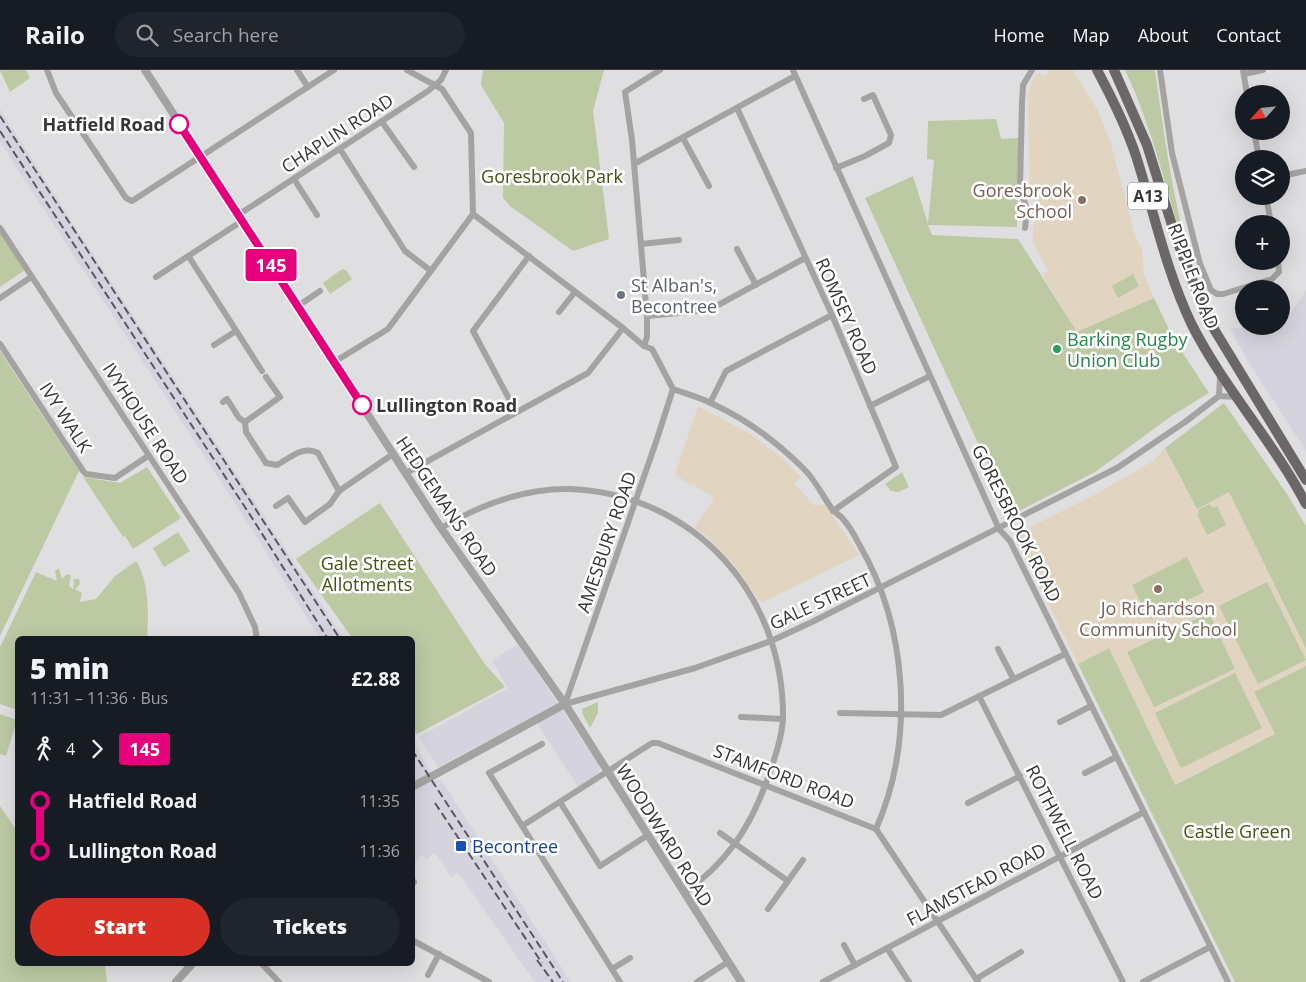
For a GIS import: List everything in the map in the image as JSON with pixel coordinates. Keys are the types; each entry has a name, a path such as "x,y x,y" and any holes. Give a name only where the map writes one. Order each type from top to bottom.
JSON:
{"highway":[{"name":"RIPPLE ROAD","path":"1097,70 1124,125 1136,155 1167,262 1183,304 1220,373 1306,504"},
{"name":"RIPPLE ROAD","path":"1114,70 1147,145 1174,235 1206,316 1306,480"}],"street":[{"path":"47,70 56,93 130,200 135,200 334,70"},
{"name":"HEDGEMANS ROAD","path":"145,70 441,528 565,704"},
{"path":"297,70 308,87"},
{"path":"334,362 388,329 473,214 471,133 442,88 408,70"},
{"name":"CHAPLIN ROAD","path":"156,277 189,257 294,179 382,122 436,84 446,70"},
{"path":"644,346 647,337 647,316 626,92 660,70"},
{"path":"1025,228 1027,210 1020,188 1022,93 1023,85 1032,70"},
{"path":"1160,70 1172,153 1205,278 1214,293 1223,294 1272,279 1279,270"},
{"path":"1245,85 1243,72 1263,70"},
{"path":"634,164 737,108 795,72"},
{"name":"GORESBROOK ROAD","path":"795,72 836,168 999,529 1010,541 1228,982"},
{"path":"836,168 865,156 889,143 891,135 872,95 864,99"},
{"name":"ROMSEY ROAD","path":"737,108 832,315 896,467 833,511"},
{"path":"382,122 414,167"},
{"path":"683,138 709,186"},
{"path":"340,149 405,251 431,270"},
{"path":"1290,174 1306,171"},
{"path":"294,179 317,215"},
{"path":"473,214 644,346 652,349 673,389 710,402 762,434 819,485 833,511 843,518 860,545 879,590 900,662 899,742 892,777 876,829 977,981 1021,952"},
{"name":"IVYHOUSE ROAD","path":"0,228 148,456 240,593 255,627 256,636"},
{"path":"641,244 679,240"},
{"path":"737,249 756,284"},
{"path":"516,412 473,331 529,256"},
{"path":"189,257 280,397 245,422"},
{"path":"647,316 710,310 805,258"},
{"path":"0,298 31,277"},
{"path":"298,306 320,291"},
{"path":"559,312 575,292"},
{"path":"710,402 726,371 832,315"},
{"path":"406,473 588,373 622,328"},
{"path":"214,345 236,331"},
{"name":"IVY WALK","path":"0,344 86,474 115,478 148,456"},
{"path":"1220,373 1219,396 1236,398"},
{"path":"870,406 930,376"},
{"name":"AMESBURY ROAD","path":"565,704 673,389"},
{"name":"GALE STREET","path":"415,785 565,704 695,668 771,640 879,590 1117,468 1185,422 1219,396"},
{"path":"223,402 227,399 239,418 245,422"},
{"path":"245,422 246,432 266,463 277,466 306,449 312,450 318,453 338,491"},
{"path":"276,506 288,498 305,522 330,504 338,491 393,454"},
{"path":"441,528 473,511 500,500 523,494 569,489 606,494 636,501 689,528 722,556 740,578 755,601 771,640 780,678 783,719 775,757 752,818 736,845 713,871 684,893"},
{"path":"998,649 1013,678"},
{"path":"840,713 941,715 1013,678 1066,654"},
{"name":"ROTHWELL ROAD","path":"979,696 1123,982"},
{"name":"WOODWARD ROAD","path":"565,704 740,982"},
{"path":"1060,722 1091,706"},
{"path":"741,717 783,719"},
{"name":"STAMFORD ROAD","path":"522,826 652,743 658,743 876,829"},
{"path":"542,744 489,773 620,982"},
{"path":"1085,773 1116,757"},
{"path":"968,803 1020,776"},
{"path":"560,802 600,866 648,835"},
{"name":"FLAMSTEAD ROAD","path":"823,982 1144,812"},
{"path":"720,833 788,880"},
{"path":"768,909 803,860"},
{"path":"415,942 489,982"},
{"path":"844,945 855,964"},
{"path":"1143,982 1210,946"},
{"path":"887,948 909,982"},
{"path":"428,975 438,954"},
{"path":"612,970 630,958"},
{"path":"697,982 728,962"},
{"path":"176,982 190,966"},
{"path":"264,966 279,982"}],"shaded area":[{"name":"Goresbrook School","path":"1047,70 1073,70 1098,111 1111,144 1136,239 1142,249 1144,275 1154,298 1077,333 1042,274 1048,271 1033,243 1033,227 1041,209 1030,187 1028,95 1034,77 1040,72 1043,77 1049,73"},
{"path":"0,109 342,636 318,636 249,525 0,142"},
{"path":"1306,290 1306,451 1250,365 1230,328 1235,328 1235,335 1290,335 1290,314"},
{"path":"698,406 752,435 782,458 801,477 794,484 815,506 825,504 859,555 761,603 732,562 706,535 694,528 714,498 691,483 690,485 675,474"},
{"name":"Jo Richardson Community School","path":"1165,448 1196,508 1229,492 1306,649 1306,666 1254,692 1275,734 1174,785 1109,648 1078,664 1014,535 1098,493 1153,461"},
{"path":"518,644 600,766 599,774 578,787 533,717 438,767 419,737 508,688 492,661"},
{"path":"415,746 437,781 441,780 571,982 535,982 458,873 451,877 435,853 427,859 422,855 415,863 415,804 417,803 415,799"}],"green space":[{"path":"0,70 26,70 30,78 10,92"},
{"name":"Goresbrook Park","path":"483,70 604,70 593,111 609,239 573,251 510,206 503,198 504,123 481,85"},
{"path":"1125,70 1155,70 1162,122 1181,225 1196,275 1221,333 1192,269 1151,136"},
{"name":"Barking Rugby Union Club","path":"996,119 1001,139 1019,138 1017,227 928,225 932,235 1018,239 1077,332 1154,298 1173,338 1209,393 1173,415 1095,472 1011,515 865,198 913,176 928,224 934,160 927,159 928,121"},
{"path":"0,233 25,270 0,287"},
{"path":"342,269 346,270 352,279 330,294 323,283"},
{"path":"1133,274 1139,286 1118,298 1112,286"},
{"path":"0,351 79,471 0,636"},
{"path":"1224,403 1287,494 1306,526 1306,649 1229,492 1197,509 1165,448"},
{"path":"147,467 181,518 133,549 83,477 120,483"},
{"path":"902,472 909,487 898,492 891,491 885,484"},
{"name":"Gale Street Allotments","path":"380,503 484,663 505,687 417,734 415,731 415,636 351,636 296,559"},
{"path":"1210,504 1212,508 1217,506 1226,525 1207,535 1197,514 1199,513 1198,510"},
{"path":"178,532 190,551 164,567 153,548"},
{"path":"1187,557 1204,592 1149,619 1132,585"},
{"path":"136,561 146,588 147,636 15,636 15,709 0,704 0,647 36,572 57,581 55,570 59,569 62,579 67,574 71,575 69,586 73,589 74,579 79,579 80,584 75,589 82,593 80,602 96,599 115,576"},
{"path":"1267,582 1306,660 1258,684 1219,606"},
{"path":"1209,613 1235,669 1154,707 1127,652"},
{"name":"Castle Green","path":"1109,648 1175,785 1275,734 1254,692 1306,666 1306,982 1235,982 1078,664"},
{"path":"1235,673 1262,728 1181,768 1155,713"},
{"path":"598,702 598,713 590,728 582,709"},
{"path":"0,714 15,719 15,727 6,756 0,754"},
{"path":"0,806 15,828 15,966 105,966 107,982 0,982"}],"railway":[{"path":"0,116 338,636"},
{"path":"0,131 254,521 326,636"},
{"path":"415,755 563,982"},
{"path":"435,803 542,963"},
{"path":"537,960 553,982"}],"bus line":[{"name":"145","path":"179,124 362,405"}],"place":[{"name":"Hatfield Road","path":"179,124"},
{"name":"Goresbrook School","path":"1082,200"},
{"name":"St Alban's, Becontree","path":"621,295"},
{"name":"Barking Rugby Union Club","path":"1057,349"},
{"name":"Lullington Road","path":"362,405"},
{"name":"Jo Richardson Community School","path":"1158,589"},
{"name":"Becontree","path":"461,846"}]}
